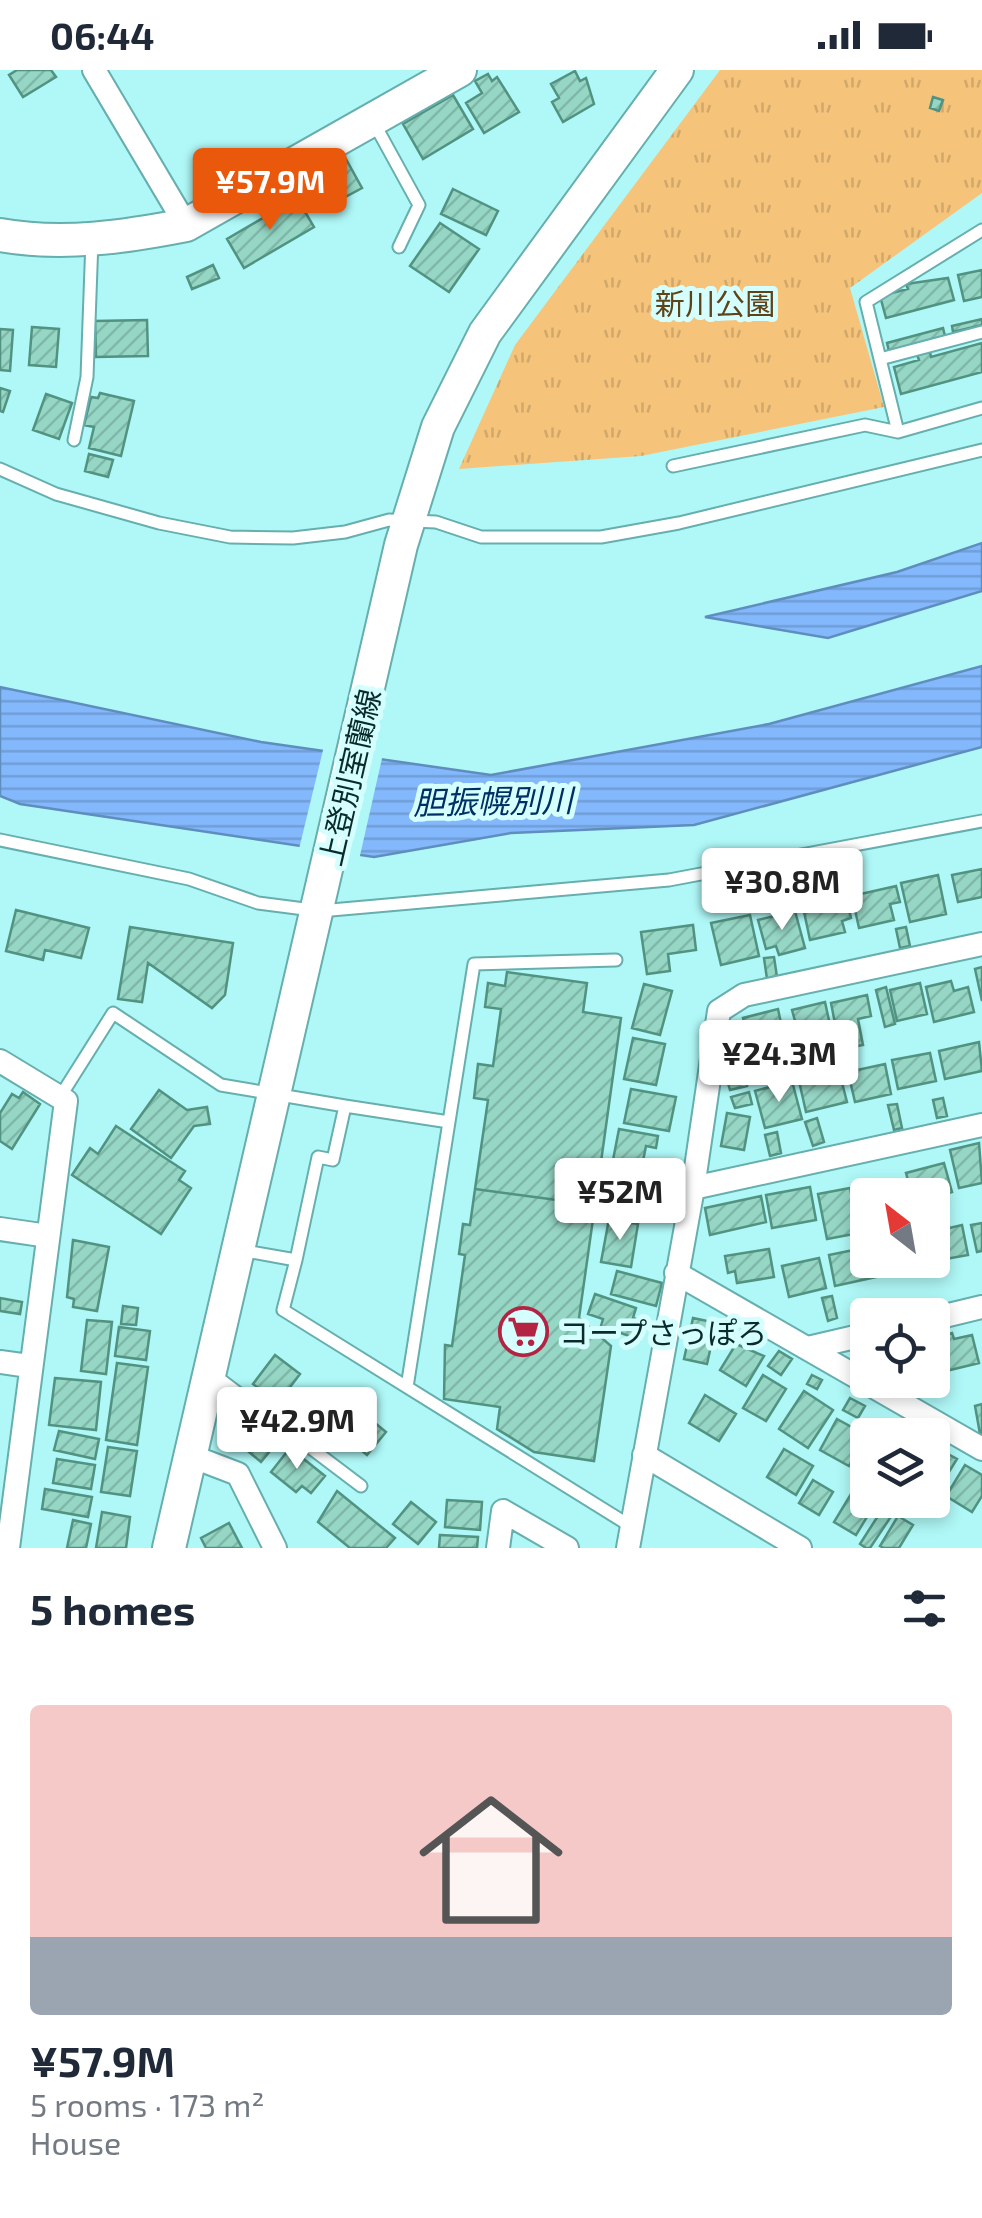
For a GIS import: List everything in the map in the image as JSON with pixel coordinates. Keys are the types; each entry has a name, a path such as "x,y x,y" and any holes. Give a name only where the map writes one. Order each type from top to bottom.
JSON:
{"main road":[{"path":"0,235 36,241 92,238 186,225 460,70"},
{"name":"上登別室蘭線","path":"169,1548 405,533 438,427 485,333 677,70"}],"street":[{"path":"94,70 186,225"},
{"path":"630,1537 693,1188 719,1011 744,995 982,944"},
{"path":"0,1060 66,1100 7,1497 8,1548"},
{"path":"693,1188 982,1125"},
{"path":"0,1229 48,1236"},
{"path":"676,1273 982,1449"},
{"path":"950,1315 982,1307"},
{"path":"808,1348 850,1338"},
{"path":"0,1362 29,1366"},
{"path":"644,1455 800,1548"},
{"path":"191,1456 238,1474 275,1548"},
{"path":"498,1548 503,1511 567,1548"}],"lane":[{"path":"372,120 419,204 399,247"},
{"path":"898,432 866,302 982,230"},
{"path":"74,440 87,377 92,238"},
{"path":"880,359 982,332"},
{"path":"673,466 865,425 898,432 982,408"},
{"path":"0,469 56,494 158,523 230,537 294,538 345,532 389,520 405,533 436,522 481,537 601,537 717,514 982,450"},
{"path":"0,840 189,879 258,903 322,902 669,880 982,820"},
{"path":"407,1387 474,964 616,960"},
{"path":"60,1096 113,1013 221,1084 449,1122"},
{"path":"345,1106 333,1160 318,1157 283,1310 407,1387 630,1537"},
{"path":"240,1250 296,1260"},
{"path":"211,1372 361,1486"}],"green space":[{"name":"新川公園","path":"720,70 982,70 982,193 850,288 884,407 641,456 459,469 515,345"}],"water":[{"path":"982,543 982,591 828,638 705,617 897,572"},
{"name":"胆振幌別川","path":"982,666 982,747 694,825 511,833 374,857 20,804 0,796 0,687 261,742 491,775 769,724"}],"pier":[{"path":"324,746 383,754 359,860 299,849"}],"building":[{"path":"17,70 51,70 56,77 23,97 9,75"},
{"path":"575,71 580,81 586,78 594,104 563,122 552,102 559,98 551,84"},
{"path":"488,74 492,81 497,77 519,112 484,133 466,103 482,93 475,81"},
{"path":"453,95 473,129 423,159 403,124"},
{"path":"933,97 943,100 939,111 930,108"},
{"path":"346,159 362,188 321,210 306,182"},
{"path":"453,189 498,211 486,235 441,214"},
{"path":"297,198 314,227 244,268 227,239"},
{"path":"440,223 479,249 449,292 410,266"},
{"path":"213,265 219,278 192,289 187,277"},
{"path":"982,270 982,297 964,301 958,275"},
{"path":"948,278 954,300 886,318 880,296 908,289 906,284"},
{"path":"982,319 982,325 953,332 952,326"},
{"path":"147,320 148,356 96,357 95,321"},
{"path":"32,327 59,329 56,367 29,365"},
{"path":"943,328 945,336 889,351 887,343"},
{"path":"0,329 13,330 10,371 0,370"},
{"path":"982,343 982,372 901,394 894,367 919,360 917,355 930,352 931,357"},
{"path":"0,388 10,391 3,412 0,411"},
{"path":"100,393 134,401 121,456 89,448 94,427 84,425 91,397 98,398"},
{"path":"46,394 72,403 59,439 33,430"},
{"path":"89,454 113,460 108,477 85,471"},
{"path":"982,869 982,897 958,902 952,875"},
{"path":"938,875 946,914 910,922 901,883"},
{"path":"896,886 900,902 890,904 894,920 859,928 852,896"},
{"path":"846,897 851,918 842,921 845,932 810,940 803,907"},
{"path":"16,910 89,928 81,958 45,950 43,960 6,951"},
{"path":"795,911 805,948 779,955 776,946 766,949 758,920"},
{"path":"750,915 759,956 721,965 711,923"},
{"path":"693,925 696,950 668,954 670,971 647,974 641,932"},
{"path":"130,927 233,943 225,995 212,1008 148,963 142,1002 118,999"},
{"path":"906,927 910,946 900,948 896,929"},
{"path":"774,957 777,977 767,979 764,958"},
{"path":"982,967 982,1001 975,969"},
{"path":"507,972 587,983 583,1012 621,1018 595,1205 475,1189 488,1100 474,1098 478,1064 493,1066 501,1009 485,1007 488,983 505,986"},
{"path":"951,981 954,991 968,987 974,1012 934,1022 926,987"},
{"path":"920,983 927,1014 897,1021 890,990"},
{"path":"644,984 672,991 660,1035 632,1028"},
{"path":"886,987 895,1024 885,1027 876,990"},
{"path":"867,995 871,1016 858,1019 863,1045 840,1049 831,1003"},
{"path":"825,1002 833,1039 794,1047 789,1022 795,1021 792,1010"},
{"path":"778,1009 782,1028 774,1030 777,1042 744,1051 740,1035 747,1033 743,1018"},
{"path":"633,1038 665,1044 656,1085 624,1079"},
{"path":"979,1042 982,1071 945,1079 939,1051"},
{"path":"930,1053 936,1081 898,1089 892,1060"},
{"path":"885,1064 891,1094 855,1102 848,1072"},
{"path":"839,1071 847,1102 806,1112 799,1081"},
{"path":"745,1076 747,1086 730,1090 727,1080"},
{"path":"792,1081 802,1119 765,1128 755,1091"},
{"path":"631,1089 676,1097 669,1131 624,1123"},
{"path":"159,1090 187,1110 207,1107 210,1124 194,1126 171,1158 131,1129"},
{"path":"23,1092 40,1104 12,1149 0,1141 0,1113 12,1094 19,1098"},
{"path":"749,1092 752,1104 735,1108 731,1097"},
{"path":"943,1098 947,1116 937,1118 933,1100"},
{"path":"897,1104 902,1128 894,1130 888,1105"},
{"path":"727,1113 750,1117 744,1150 721,1146"},
{"path":"817,1118 824,1142 813,1146 805,1122"},
{"path":"116,1126 185,1171 179,1180 191,1188 161,1234 72,1175 90,1148 98,1154"},
{"path":"619,1129 658,1136 656,1148 646,1146 642,1166 613,1160"},
{"path":"777,1132 781,1153 770,1156 765,1135"},
{"path":"979,1143 982,1183 959,1188 950,1150"},
{"path":"944,1163 948,1178 907,1178 906,1173"},
{"path":"615,1175 662,1183 656,1217 609,1210"},
{"path":"810,1187 816,1220 772,1228 766,1195"},
{"path":"850,1188 850,1235 827,1239 818,1194"},
{"name":"コープさっぽろ","path":"475,1189 595,1205 579,1318 611,1346 594,1461 534,1452 497,1429 500,1407 444,1399 445,1345 452,1346 465,1255 459,1254 463,1224 470,1225"},
{"path":"761,1196 766,1222 710,1235 705,1208"},
{"path":"609,1219 638,1224 631,1267 601,1262"},
{"path":"982,1223 982,1251 977,1252 971,1225"},
{"path":"962,1225 968,1255 950,1258 950,1228"},
{"path":"73,1240 109,1247 97,1311 73,1307 74,1299 67,1297"},
{"path":"769,1249 774,1277 737,1283 735,1271 728,1273 725,1256"},
{"path":"850,1251 850,1278 871,1278 835,1286 829,1255"},
{"path":"819,1258 826,1288 789,1297 782,1266"},
{"path":"617,1271 662,1283 656,1306 611,1294"},
{"path":"595,1294 636,1308 633,1318 646,1322 640,1340 601,1326 603,1319 588,1314"},
{"path":"832,1296 837,1318 828,1321 822,1298"},
{"path":"0,1298 22,1302 20,1314 0,1311"},
{"path":"123,1306 138,1308 136,1325 121,1324"},
{"path":"693,1318 726,1325 721,1348 711,1346 707,1364 684,1359"},
{"path":"87,1320 112,1322 106,1374 81,1371"},
{"path":"119,1327 150,1331 146,1360 115,1356"},
{"path":"950,1334 954,1339 972,1335 979,1363 950,1370"},
{"path":"736,1344 764,1356 746,1386 720,1370"},
{"path":"779,1351 792,1359 781,1375 768,1366"},
{"path":"275,1355 300,1374 278,1403 253,1384"},
{"path":"117,1363 148,1367 137,1445 106,1440"},
{"path":"763,1375 786,1389 766,1421 743,1408"},
{"path":"812,1375 822,1380 817,1389 807,1384"},
{"path":"55,1378 101,1382 96,1430 49,1425"},
{"path":"804,1391 833,1410 808,1448 779,1429"},
{"path":"705,1395 736,1414 719,1441 689,1423"},
{"path":"850,1398 865,1406 858,1418 843,1410"},
{"path":"982,1404 982,1434 980,1434 975,1406"},
{"path":"359,1410 386,1432 367,1455 340,1433"},
{"path":"254,1419 279,1440 261,1462 236,1441"},
{"path":"837,1419 850,1426 849,1466 820,1450"},
{"path":"59,1431 99,1439 95,1459 54,1450"},
{"path":"108,1447 137,1451 130,1496 101,1492"},
{"path":"290,1448 325,1476 311,1493 302,1486 296,1492 271,1472"},
{"path":"784,1449 813,1466 796,1495 767,1477"},
{"path":"57,1459 95,1465 91,1489 53,1483"},
{"path":"965,1465 982,1475 982,1496 972,1512 950,1498 950,1489"},
{"path":"813,1480 833,1492 819,1515 799,1503"},
{"path":"45,1489 92,1497 88,1517 42,1509"},
{"path":"337,1491 395,1538 386,1548 350,1548 318,1522"},
{"path":"850,1496 850,1518 866,1518 856,1535 834,1522"},
{"path":"447,1500 482,1502 480,1530 445,1527"},
{"path":"411,1502 436,1522 418,1544 393,1524"},
{"path":"102,1512 130,1517 126,1548 96,1548"},
{"path":"877,1518 890,1518 870,1548 860,1544"},
{"path":"897,1518 913,1525 899,1548 880,1546"},
{"path":"73,1520 91,1524 86,1548 67,1548"},
{"path":"229,1523 242,1548 206,1548 201,1538"},
{"path":"440,1535 478,1537 477,1548 439,1548"}],"place":[{"name":"コープさっぽろ","path":"524,1332"}]}
